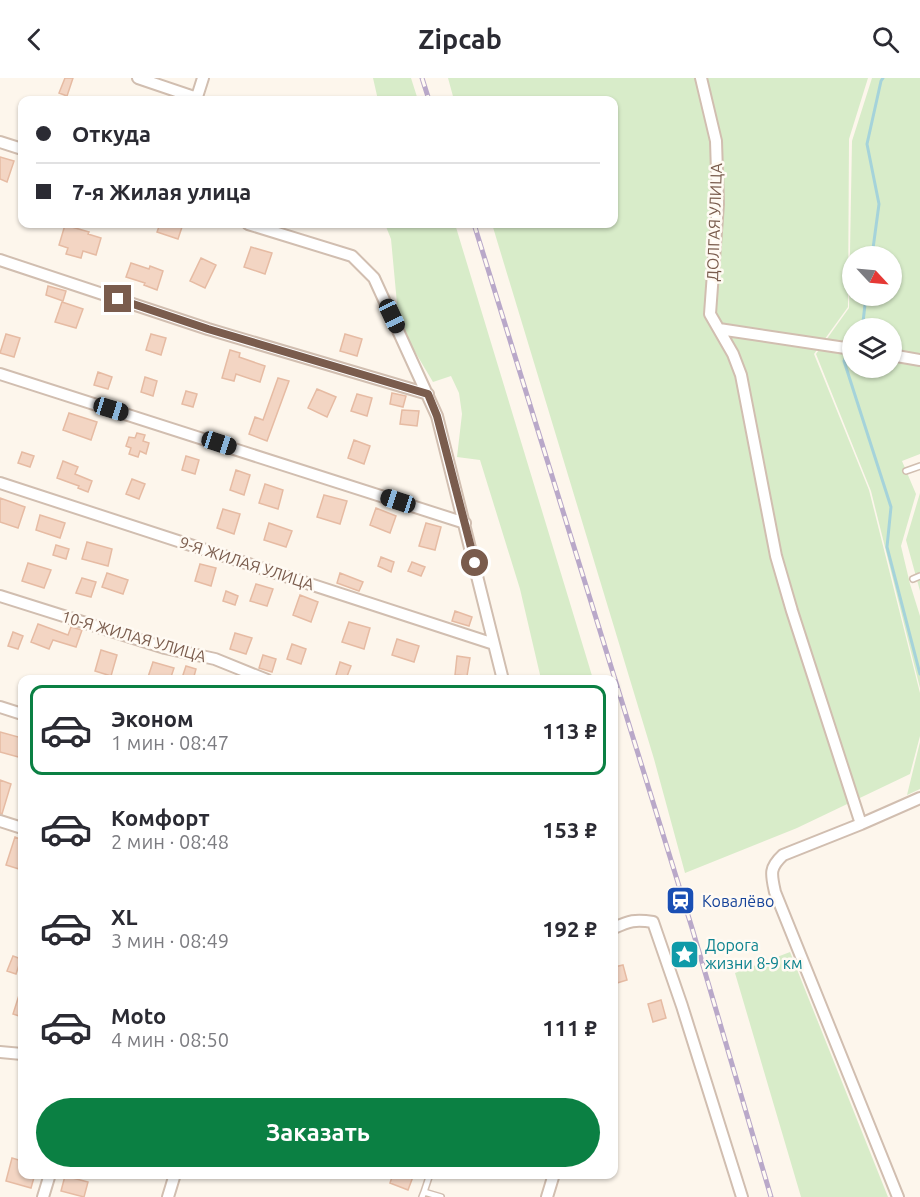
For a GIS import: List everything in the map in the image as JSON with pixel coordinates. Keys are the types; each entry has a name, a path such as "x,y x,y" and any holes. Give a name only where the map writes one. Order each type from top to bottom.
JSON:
{"street":[{"path":"138,78 189,96"},
{"path":"198,96 203,78"},
{"name":"ДОЛГАЯ УЛИЦА","path":"700,78 716,141 717,204 710,314 733,354 741,375 776,556 861,824"},
{"path":"0,142 18,148"},
{"path":"261,228 352,256 374,278 437,416 502,675"},
{"path":"0,260 208,329 428,394"},
{"path":"719,329 842,348"},
{"path":"902,357 920,360"},
{"path":"0,374 465,523"},
{"name":"9-Я ЖИЛАЯ УЛИЦА","path":"0,483 494,644"},
{"name":"10-Я ЖИЛАЯ УЛИЦА","path":"0,596 165,648 215,659 255,675"},
{"path":"0,707 18,713"},
{"path":"897,1197 775,892 771,870 783,855 920,798"},
{"path":"0,821 18,827"},
{"path":"618,926 629,921 652,922 682,1006 742,1197"},
{"path":"0,1052 18,1054"},
{"path":"43,1197 48,1179"},
{"path":"168,1197 173,1179"},
{"path":"547,1197 552,1179"}],"lane":[{"path":"906,471 920,466"},
{"path":"913,579 920,576"},
{"path":"428,1179 423,1195 441,1197"}],"green space":[{"path":"373,78 411,78 417,96 377,96"},
{"path":"448,78 868,78 849,139 848,246 842,246 842,306 848,307 814,354 869,490 920,693 920,736 910,774 797,828 685,873 654,759 493,228 618,228 618,96 453,96"},
{"path":"872,78 920,78 920,454 902,461 916,494 901,546 920,616 920,688 871,491 816,354 849,306 902,306 902,246 850,246 852,141"},
{"path":"387,228 456,228 592,675 540,675 520,589 480,460 457,457 462,414 459,393 451,376 433,382 399,325 391,239"},
{"path":"920,493 920,591 906,540"},
{"path":"920,742 920,789 907,795"},
{"path":"790,952 888,1197 801,1197 735,973"}],"building":[{"path":"65,78 73,78 67,96 59,93"},
{"path":"0,157 14,161 7,182 0,179"},
{"path":"64,228 75,228 101,238 96,255 83,251 81,258 66,254 68,248 59,245"},
{"path":"158,228 182,228 178,239 157,232"},
{"path":"251,247 272,253 265,274 244,267"},
{"path":"201,258 216,265 205,288 190,281"},
{"path":"131,263 163,271 157,290 144,285 145,283 126,277"},
{"path":"48,286 66,291 63,301 46,295"},
{"path":"62,302 83,309 76,328 55,322"},
{"path":"6,334 20,338 14,357 0,353"},
{"path":"151,334 166,338 161,355 146,350"},
{"path":"345,334 362,339 357,356 340,351"},
{"path":"230,350 240,353 239,357 265,366 260,382 236,374 234,381 222,378"},
{"path":"98,372 112,377 108,389 94,385"},
{"path":"145,377 157,381 153,396 141,392"},
{"path":"278,378 289,381 267,441 249,434 255,417 263,420"},
{"path":"317,389 336,397 327,417 308,408"},
{"path":"186,391 197,394 193,407 182,404"},
{"path":"392,393 406,396 403,407 390,404"},
{"path":"357,394 372,398 367,416 351,411"},
{"path":"402,410 419,411 417,426 400,424"},
{"path":"69,413 97,422 91,440 63,430"},
{"path":"137,433 145,435 143,441 149,443 146,454 140,451 138,457 129,454 131,448 126,446 129,437 135,438"},
{"path":"354,440 370,446 364,464 348,458"},
{"path":"22,452 34,456 30,467 18,463"},
{"path":"186,456 199,460 195,474 182,470"},
{"path":"63,461 78,467 75,474 92,481 88,492 57,478"},
{"path":"236,470 250,475 244,495 230,490"},
{"path":"132,479 145,484 139,499 126,494"},
{"path":"265,484 283,490 278,509 259,503"},
{"path":"324,495 347,501 340,524 317,517"},
{"path":"0,498 25,507 18,528 0,522"},
{"path":"376,508 396,516 390,533 370,525"},
{"path":"223,509 240,514 234,534 217,528"},
{"path":"40,515 65,523 60,538 36,530"},
{"path":"269,523 292,531 286,547 264,540"},
{"path":"426,523 441,527 435,550 419,546"},
{"path":"87,542 112,549 108,566 82,559"},
{"path":"56,545 69,549 66,559 53,555"},
{"path":"381,557 394,562 391,572 378,566"},
{"path":"412,562 425,567 421,576 408,571"},
{"path":"28,563 51,570 44,588 22,581"},
{"path":"200,564 216,568 211,586 195,581"},
{"path":"107,573 128,580 123,594 102,587"},
{"path":"340,573 363,582 359,591 337,583"},
{"path":"82,578 96,582 91,597 76,593"},
{"path":"256,584 273,589 267,606 250,601"},
{"path":"226,591 238,596 235,605 223,601"},
{"path":"300,595 318,602 311,622 293,615"},
{"path":"455,611 472,617 469,626 452,621"},
{"path":"349,622 370,628 364,649 342,642"},
{"path":"38,624 68,635 71,627 82,630 76,647 53,640 49,649 31,642"},
{"path":"13,632 23,636 18,649 8,646"},
{"path":"235,633 252,638 246,654 230,649"},
{"path":"397,639 419,646 414,662 392,655"},
{"path":"292,644 306,649 301,664 287,659"},
{"path":"101,650 117,655 111,675 95,671"},
{"path":"263,655 276,659 272,672 259,668"},
{"path":"457,656 470,658 467,675 455,675"},
{"path":"153,662 174,668 172,675 149,675"},
{"path":"340,662 351,666 348,675 336,675"},
{"path":"186,666 196,669 194,675 183,675"},
{"path":"0,732 18,737 18,757 0,752"},
{"path":"0,780 11,784 2,814 0,813"},
{"path":"15,837 18,838 18,869 6,865"},
{"path":"13,956 18,958 16,974 7,971"},
{"path":"623,965 627,980 618,983 618,966"},
{"path":"18,998 18,1016 13,1014"},
{"path":"661,1000 666,1018 653,1022 648,1004"},
{"path":"12,1158 18,1160 18,1179 34,1179 31,1188 6,1181"},
{"path":"64,1179 88,1182 84,1197 61,1191"},
{"path":"391,1179 412,1179 408,1190 390,1183"}],"waterway":[{"path":"873,246 879,204 867,144 883,78"},
{"path":"863,318 865,306"},
{"path":"849,378 891,507 887,547 920,674"}],"railway":[{"path":"422,78 428,96"},
{"path":"475,228 614,675"},
{"path":"618,689 692,928 771,1197"}],"place":[{"name":"Ковалёво","path":"681,901"},
{"name":"Дорога жизни 8-9 км","path":"684,954"}],"route":[{"path":"118,299 208,329 428,394 437,416 475,563"}]}
